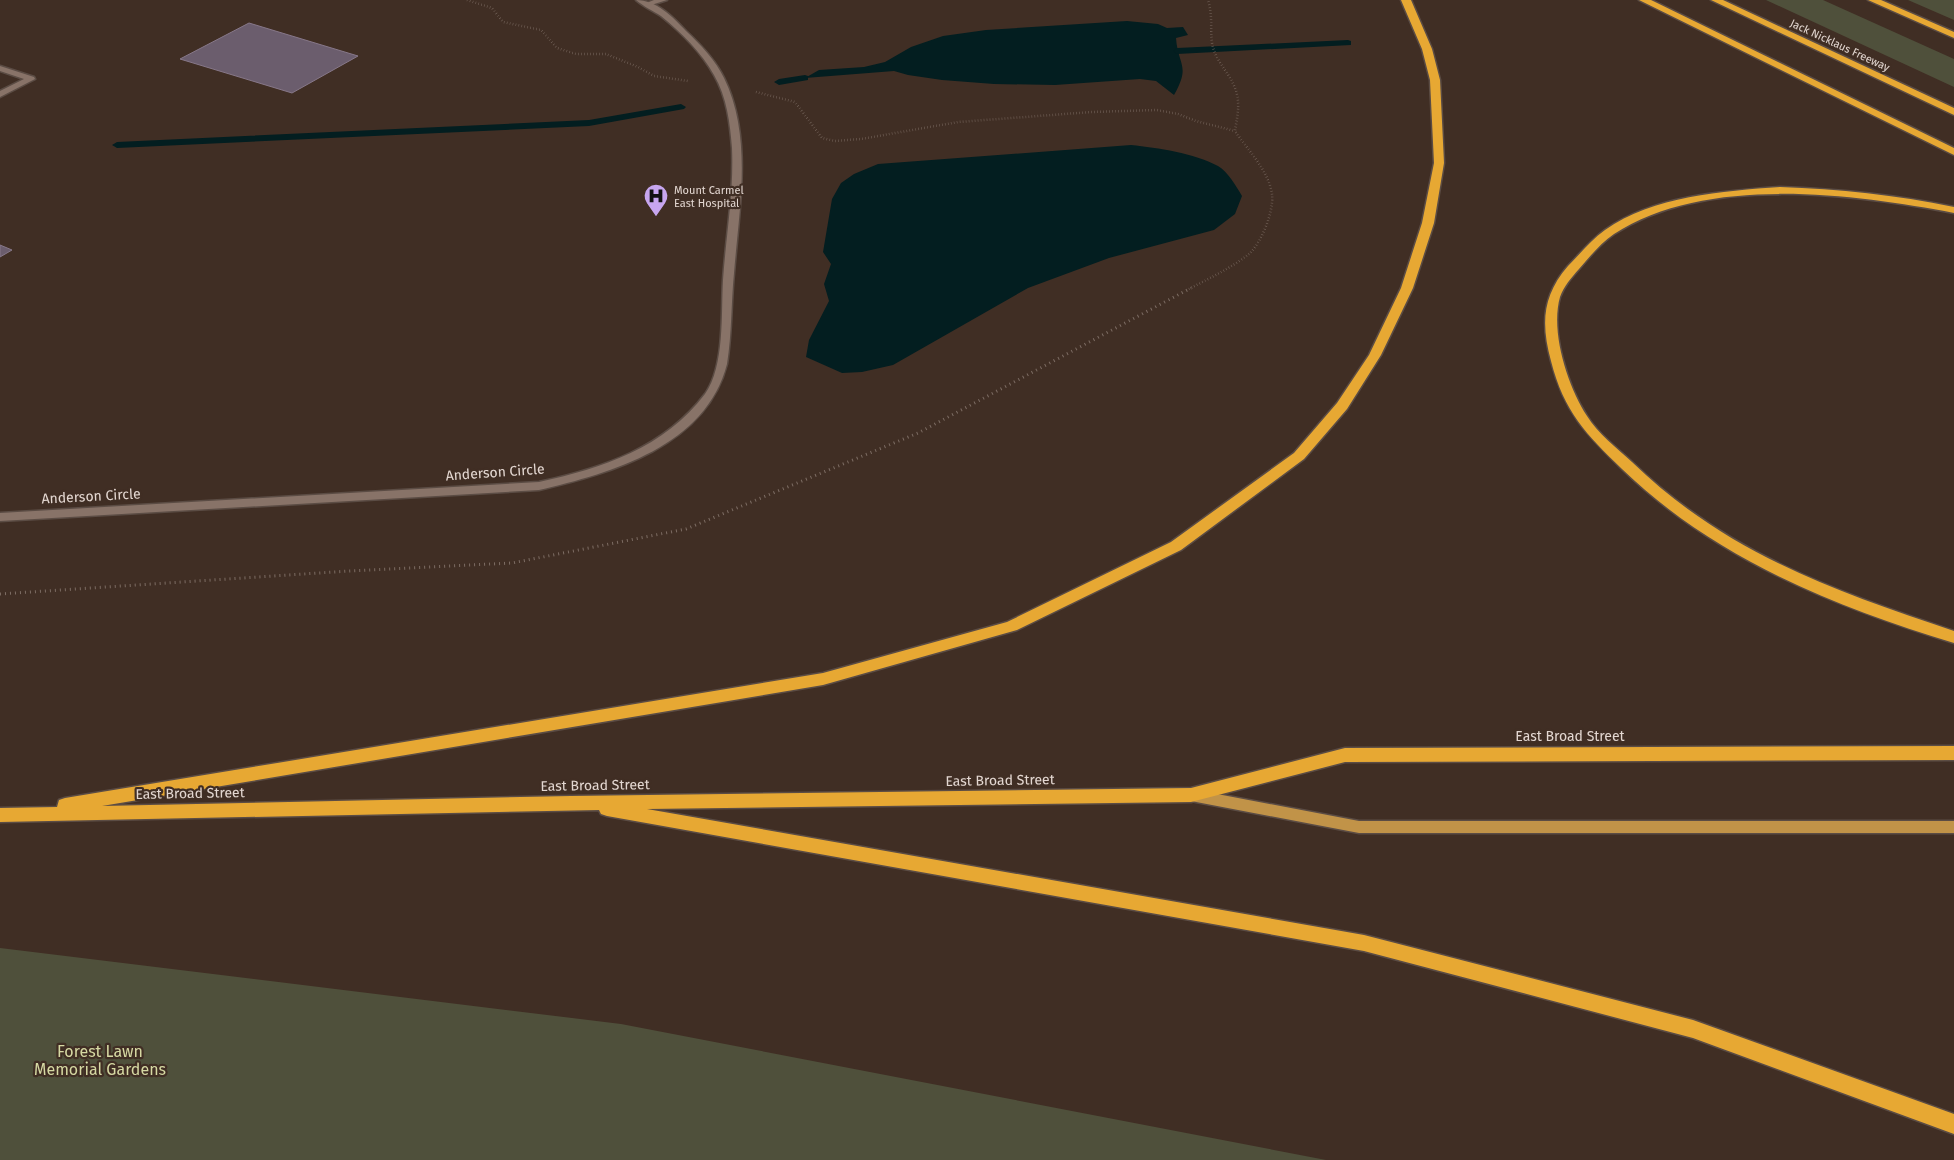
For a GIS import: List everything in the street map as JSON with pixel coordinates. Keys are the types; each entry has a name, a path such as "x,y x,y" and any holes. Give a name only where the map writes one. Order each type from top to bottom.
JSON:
{"highway":[{"path":"6,814 823,679 1012,626 1176,546 1299,456 1342,406 1375,355 1407,288 1428,223 1439,164 1435,80 1427,49 1406,0"},
{"path":"1644,0 1954,152"},
{"name":"Jack Nicklaus Freeway","path":"1716,0 1954,112"},
{"path":"1873,0 1954,35"},
{"path":"1954,210 1918,202 1821,192 1724,195 1662,208 1635,218 1611,232 1592,247 1559,285 1552,309 1552,334 1556,360 1564,386 1582,419 1641,482 1678,512 1728,546 1782,573 1839,598 1954,637"},
{"name":"East Broad Street","path":"6,814 571,803 1191,795 1345,755 1954,753"},
{"path":"571,803 1364,943 1693,1029 1954,1124"}],"main road":[{"name":"East Broad Street","path":"1191,795 1359,827 1954,826"}],"street":[{"path":"644,2 663,0"},
{"name":"Anderson Circle","path":"0,516 539,486 588,475 626,461 655,446 691,419 714,387 723,358 735,185 736,141 728,97 720,78 689,37 644,2"},
{"path":"0,68 31,78 0,94"}],"path":[{"path":"467,0 492,8 503,22 541,30 557,48 576,54 606,54 638,67 654,76 723,86 781,97 795,102 822,138 835,141 861,139 958,122 1092,112 1148,110 1178,114 1196,121 1236,131"},
{"path":"0,594 512,562 686,529 918,433 1206,280 1250,253 1263,234 1272,211 1272,193 1265,175 1236,131 1239,106 1235,88 1217,60 1212,43 1212,15 1208,0"}],"green space":[{"path":"1766,0 1823,0 1954,59 1954,87"},
{"path":"1908,0 1954,0 1954,20"},
{"name":"Forest Lawn Memorial Gardens","path":"0,948 621,1024 1326,1160 0,1160"}],"water":[{"path":"1127,21 1158,24 1167,28 1183,27 1188,35 1176,38 1183,71 1174,95 1156,81 1140,79 1055,85 994,84 942,80 894,71 805,78 819,70 864,67 885,62 911,47 943,36 986,30"},
{"path":"1131,145 1187,154 1218,166 1228,175 1242,196 1235,214 1214,230 1109,258 1028,288 893,365 862,372 842,373 806,357 809,340 829,301 824,284 831,264 823,252 832,199 841,183 854,174 878,164"}],"building":[{"path":"249,23 358,56 292,93 180,59"},
{"path":"0,245 12,250 0,257"}],"waterway":[{"path":"1177,51 1348,43"},
{"path":"779,82 805,78"},
{"path":"117,145 589,123 681,107"}],"place":[{"name":"Mount Carmel East Hospital","path":"656,217"}]}
